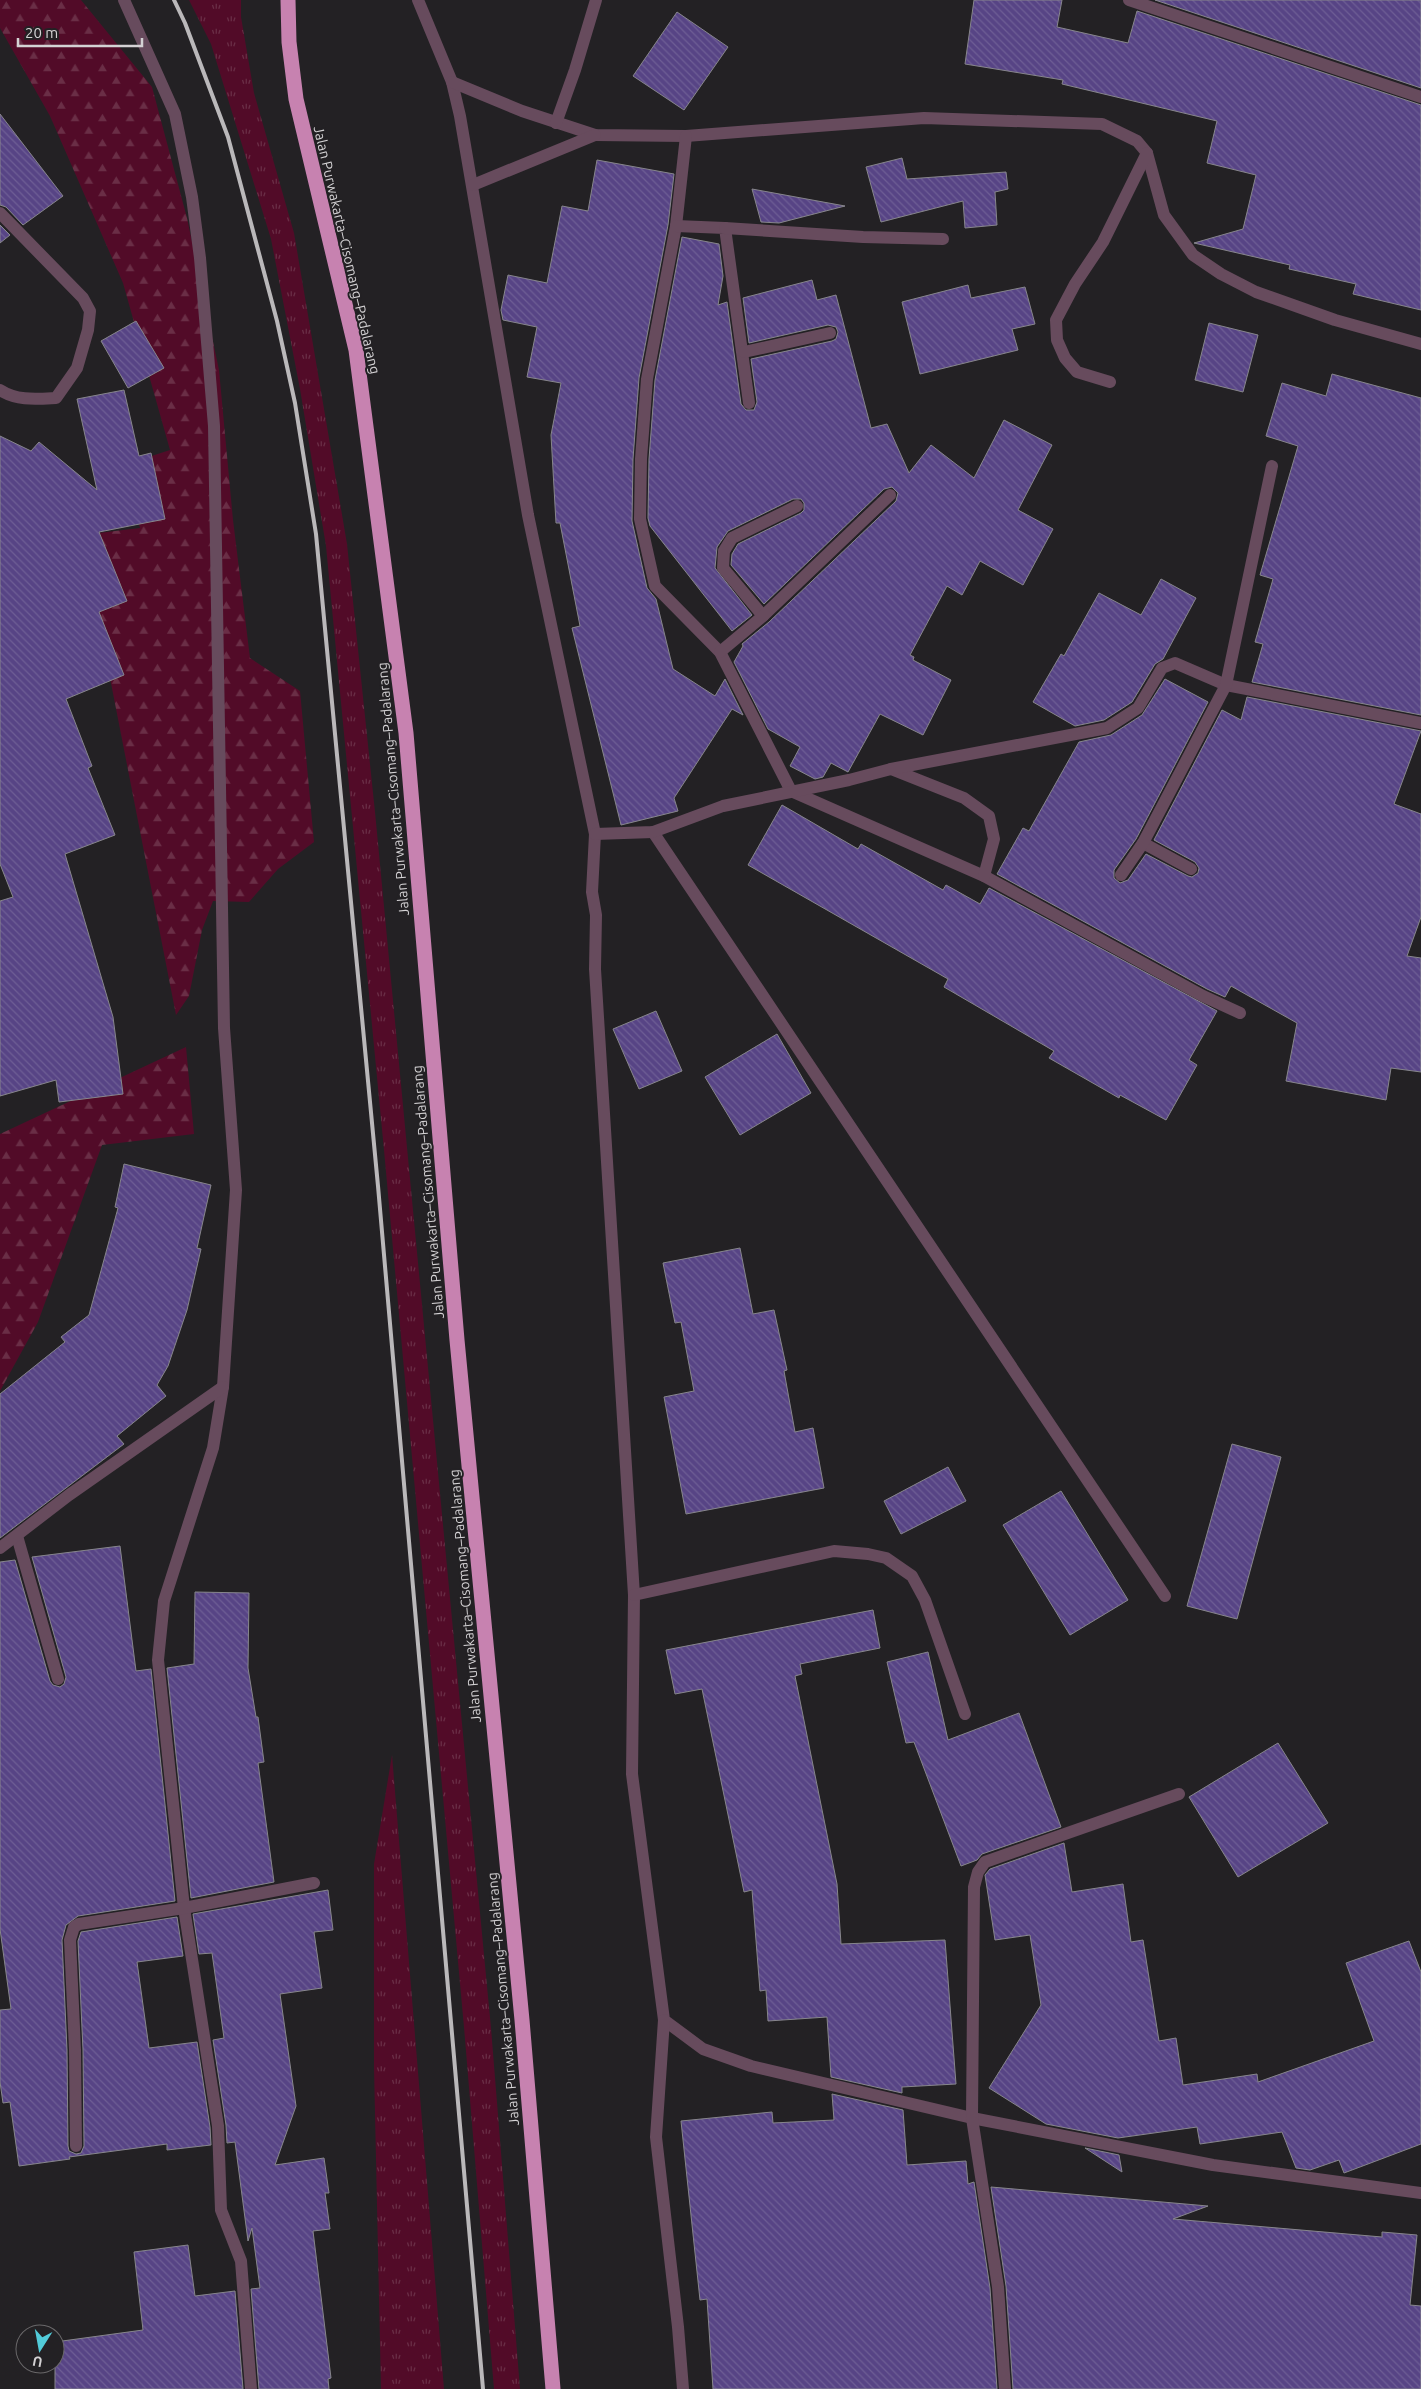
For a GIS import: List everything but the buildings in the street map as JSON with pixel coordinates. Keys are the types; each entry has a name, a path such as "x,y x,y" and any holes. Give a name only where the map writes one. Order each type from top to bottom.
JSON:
{"highway":[{"name":"Jalan Purwakarta–Cisomang–Padalarang","path":"288,0 289,42 296,99 356,350 406,733 458,1350 521,2010 553,2389"}],"street":[{"path":"124,0 175,114 192,197 200,258 214,426 224,1028 236,1190 223,1387 213,1448 164,1601 158,1660 184,1908 218,2126 221,2210 241,2261 251,2389"},
{"path":"418,0 452,82 460,116 528,515 595,834 592,892 596,916 595,969 634,1595 632,1774 664,2020 656,2137 678,2327 683,2389"},
{"path":"556,122 575,70 596,0"},
{"path":"1129,0 1421,97"},
{"path":"452,82 595,135 686,136 924,118 1102,124 1137,141 1147,153 1164,216 1193,255 1221,274 1256,292 1335,320 1421,344"},
{"path":"473,185 595,135"},
{"path":"686,136 676,226 647,379 641,459 640,518 655,586 720,652 791,791 984,876 1203,996 1240,1013"},
{"path":"1110,382 1077,372 1065,358 1057,340 1056,320 1075,284 1103,242 1147,153"},
{"path":"0,213 83,298 90,312 88,330 77,368 56,398 30,400 7,394 0,390"},
{"path":"676,226 863,237 943,239"},
{"path":"725,228 744,352 749,403"},
{"path":"744,352 830,333"},
{"path":"1121,876 1143,843 1226,685 1272,466"},
{"path":"720,652 763,616 890,495"},
{"path":"763,616 723,568 724,551 732,538 797,506"},
{"path":"595,834 653,832 723,806 849,780 891,769 1107,728 1138,708 1162,668 1174,663 1226,685 1421,723"},
{"path":"891,769 964,798 989,816 994,839 984,876"},
{"path":"653,832 1165,1596"},
{"path":"1143,843 1191,869"},
{"path":"0,1548 69,1495 223,1387"},
{"path":"16,1536 58,1679"},
{"path":"634,1595 834,1552 868,1554 886,1558 912,1576 924,1600 965,1714"},
{"path":"1005,2389 998,2287 972,2118 974,1887 978,1872 985,1862 1180,1794"},
{"path":"76,2146 72,1932 79,1924 184,1908 314,1883"},
{"path":"664,2020 703,2048 751,2066 972,2118 1213,2165 1421,2193"}],"green space":[{"path":"0,0 81,0 152,87 187,218 219,370 233,520 250,658 300,691 314,842 278,869 249,902 213,901 202,930 189,996 176,1015 82,535 140,528 124,465 170,450 123,283 50,116 0,28"},
{"path":"189,0 241,0 241,17 254,93 294,233 347,544 375,812 491,2028 520,2389 494,2389 464,2027 384,1150 326,546 300,389 271,239 211,44"},
{"path":"186,1047 194,1134 102,1145 38,1322 0,1391 0,1134"},
{"path":"392,1755 444,2389 381,2389 374,2067 374,1864"}],"railway":[{"path":"174,0 185,23 228,137 277,321 295,403 316,534 378,1186 483,2389"}]}
